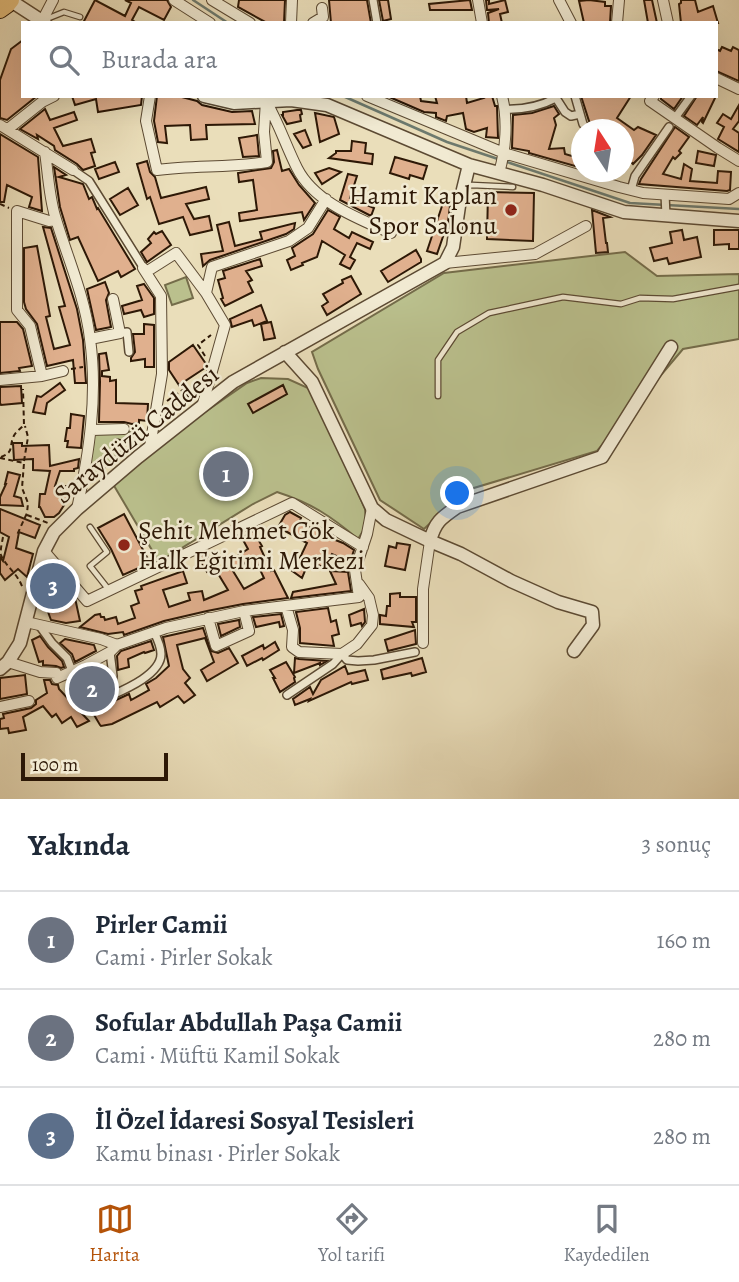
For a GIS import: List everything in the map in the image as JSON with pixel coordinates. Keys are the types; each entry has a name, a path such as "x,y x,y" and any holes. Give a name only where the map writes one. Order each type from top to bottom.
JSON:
{"street":[{"path":"44,21 53,0"},
{"path":"174,0 207,21"},
{"path":"212,0 224,4 247,21"},
{"path":"291,21 292,0"},
{"path":"373,0 377,21"},
{"path":"478,0 482,21"},
{"path":"559,0 570,21"},
{"path":"617,21 619,0"},
{"path":"663,0 668,21"},
{"path":"5,8 41,21"},
{"path":"316,21 323,17 322,8"},
{"path":"718,79 739,89"},
{"path":"50,98 4,127 89,181 161,296 162,374 150,447"},
{"path":"150,98 146,121 157,170 267,162 264,99"},
{"path":"213,98 234,103 264,99 327,105 469,165 543,185 624,212 739,221"},
{"path":"372,98 505,153 571,170"},
{"path":"499,173 505,153 502,98"},
{"path":"504,109 526,109 556,98 565,112 571,116 580,114"},
{"path":"576,98 582,119"},
{"path":"652,98 650,101 672,123 739,161"},
{"path":"631,190 635,176 690,98"},
{"path":"264,99 277,121 298,170 312,190 353,216 391,233"},
{"path":"45,152 54,214 82,300 90,338 92,429 77,509"},
{"path":"445,263 453,247 469,165"},
{"path":"610,182 631,190 665,196 729,199 739,193"},
{"path":"665,196 666,214"},
{"path":"206,293 212,267 289,241 308,228 326,199"},
{"path":"42,376 30,326 17,310 17,211 50,221 56,220"},
{"path":"445,263 535,254 586,226"},
{"path":"145,270 176,253 206,293 225,325 202,407"},
{"name":"Saraydüzü Caddesi","path":"4,665 33,623 31,603 44,551 54,532 77,509 233,382 445,263"},
{"path":"113,299 120,333"},
{"path":"90,338 127,332 129,352"},
{"path":"423,643 423,589 435,525 457,507 602,457 671,347"},
{"path":"285,352 312,382 372,508 387,520 461,554 511,582 558,602 592,612 593,625 574,651"},
{"path":"0,380 63,371"},
{"path":"92,429 124,429"},
{"path":"44,551 86,601 292,503 363,547"},
{"path":"4,665 56,673 57,678 113,648 154,632 244,611 359,597 355,570 372,508"},
{"path":"287,695 333,664 357,644 372,625 369,598 357,581"},
{"path":"286,606 293,630 292,647 299,652 342,654 347,660 358,661 415,652"},
{"path":"208,618 216,646 249,631 244,611"},
{"path":"33,623 101,639 113,648"},
{"path":"33,623 67,658 72,671"},
{"path":"113,648 110,696 144,678 156,667 162,652 154,632"},
{"path":"0,707 29,701"}],"lane":[{"path":"46,21 64,12 80,17"},
{"path":"464,187 513,187"},
{"path":"438,396 438,360 457,331 489,313 563,297 621,304 640,298 673,299 739,287"},
{"path":"89,527 107,552 90,566 109,590"}],"path":[{"path":"208,360 198,345 217,330 224,328"},
{"path":"63,371 92,365"},
{"path":"17,535 28,503 22,488 28,437 24,425 22,378"},
{"path":"166,401 184,389 185,391"},
{"path":"0,458 7,455 13,436 24,425"},
{"path":"115,439 150,447"},
{"path":"0,458 24,463"},
{"path":"26,515 58,528"},
{"path":"3,537 2,557 20,579 24,595 31,603"}],"green space":[{"path":"625,252 657,276 739,274 739,339 683,349 597,451 464,491 424,529 380,500 312,352 444,273"},
{"path":"186,277 193,298 172,305 165,285"},
{"path":"261,378 288,379 308,388 324,413 365,509 366,526 358,539 320,511 277,492 159,562 113,484 182,428 247,383"},
{"path":"93,432 137,432 92,482 86,480"}],"building":[{"path":"95,0 125,16 131,3 125,0 167,0 171,7 164,20 139,7 134,21 84,21"},
{"path":"239,0 285,0 284,21 263,21 238,7"},
{"path":"329,0 367,0 371,21 331,21"},
{"path":"379,0 388,0 391,19 383,21"},
{"path":"470,0 472,10 430,10 429,4"},
{"path":"486,0 489,0 489,4 505,0 508,12 500,14 502,21 489,21 488,13 499,9 487,10"},
{"path":"644,0 652,0 657,21 648,21"},
{"path":"681,0 695,0 698,12 713,6 717,21 681,21"},
{"path":"579,1 605,2 605,6 611,6 610,21 584,21"},
{"path":"21,42 21,98 34,98 7,120 0,118 0,80 11,49"},
{"path":"722,47 731,51 733,47 739,50 739,81 718,72 718,50"},
{"path":"73,98 142,98 141,105 98,112 96,99 75,105"},
{"path":"157,98 186,98 232,112 252,111 255,124 206,125 207,139 191,140 190,125 165,126 167,143 158,142 154,121"},
{"path":"392,98 420,98 421,101 437,103 436,98 466,98 467,103 493,98 497,106 498,138 486,137 487,128 474,132 466,129 463,113 447,116 446,121 436,117 436,113 424,112"},
{"path":"582,98 630,98 617,118 588,119"},
{"path":"661,98 682,98 674,109"},
{"path":"696,98 715,98 703,123 703,117 697,125 684,116"},
{"path":"739,105 739,121 733,129 739,133 739,152 718,139 724,127 717,123 723,114 731,119"},
{"path":"554,106 559,114 554,118 556,125 549,149 564,148 565,154 571,156 571,165 512,148 513,115 532,113"},
{"path":"45,109 50,120 74,112 77,120 54,128 63,146 91,139 95,166 83,170 55,150 54,146 37,135 38,139 20,129"},
{"path":"301,110 301,121 287,124 283,112"},
{"path":"315,113 334,117 339,134 320,142"},
{"path":"638,127 656,135 634,163 634,130"},
{"path":"675,127 689,137 679,151 681,153 675,159 673,157 663,174 681,179 684,164 692,169 690,181 717,183 718,171 731,172 730,190 639,184"},
{"path":"305,130 311,145 303,148 294,134"},
{"path":"0,134 38,157 42,211 29,207 32,197 7,185 4,202 0,202"},
{"path":"257,135 259,156 243,157 239,138"},
{"path":"352,141 366,143 365,153 373,154 372,164 329,158 336,151 351,151"},
{"path":"277,150 282,171 289,169 315,203 304,220 302,212 240,221 239,213 257,210 253,180 239,182 238,173 271,168 274,162 273,151"},
{"path":"698,151 716,155 714,166 696,163"},
{"path":"395,157 427,166 423,179 410,175 409,179 390,173"},
{"path":"147,161 161,198 206,187 209,199 186,204 194,219 209,216 212,230 190,235 183,217 159,224 150,197 147,199 137,164"},
{"path":"115,162 119,172 99,179 95,169"},
{"path":"54,167 66,175 59,177 83,184 89,199 92,197 135,269 121,277 118,271 98,281 78,237 70,240 60,207"},
{"path":"329,168 341,172 322,184 315,173"},
{"path":"348,174 357,176 350,198 374,208 371,216 340,200"},
{"path":"128,188 138,205 120,215 110,199"},
{"name":"Hamit Kaplan Spor Salonu","path":"488,192 534,193 533,241 487,239"},
{"path":"443,203 450,206 448,222 437,254 427,251"},
{"path":"328,210 340,217 334,229 349,238 352,232 373,242 370,249 357,243 350,257 355,260 350,269 340,264 345,255 322,241 317,257 291,270 287,260 295,256 292,248 313,234"},
{"path":"592,210 610,217 603,218 608,252 596,253"},
{"path":"229,222 235,246 262,239 260,232 295,223 294,229 286,234 210,260 203,266 201,254 223,251 217,225"},
{"path":"43,227 51,228 77,309 83,340 86,383 75,383 73,360 47,366 37,324 24,302 24,248 37,246 50,316 46,317 54,349 70,345 59,307 65,306"},
{"path":"682,230 684,240 697,237 701,257 669,264 667,258 654,261 650,248 672,243 670,232"},
{"path":"714,230 739,230 739,249 729,249 729,244 714,245"},
{"path":"162,231 171,245 147,262 141,252 151,243 148,239 154,232 156,234"},
{"path":"416,250 421,262 388,282 381,271"},
{"path":"260,259 262,266 246,271 252,280 248,282 253,292 225,306 218,280 225,278 223,271"},
{"path":"351,276 361,294 327,315 322,306 328,302 323,294"},
{"path":"105,282 109,293 106,300 111,327 96,330 87,289"},
{"path":"144,284 154,298 154,314 144,317 141,310 124,314 122,306 142,300 137,286"},
{"path":"261,305 267,321 254,326 252,320 232,327 230,319"},
{"path":"0,322 17,322 23,329 32,366 19,368 20,371 0,373"},
{"path":"271,322 275,338 264,340 261,324"},
{"path":"144,324 154,325 154,367 145,367 145,359 131,361 135,352 133,334 144,334"},
{"path":"193,345 206,364 205,368 179,385 169,370 169,362"},
{"path":"106,353 109,370 102,371 102,376 110,377 110,381 116,380 116,403 148,404 147,421 139,420 139,423 132,424 99,422 99,354"},
{"path":"60,383 65,390 47,403 45,414 33,412 37,396 41,397"},
{"path":"283,385 287,394 253,413 248,404"},
{"path":"21,386 22,403 1,405 0,387"},
{"path":"71,414 84,416 81,448 67,447 68,441 65,441"},
{"path":"13,443 22,443 22,446 49,445 50,466 79,459 78,468 74,471 60,471 55,486 74,486 54,517 45,517 39,507 40,494 45,494 50,471 33,470 33,459 14,460"},
{"path":"233,464 238,477 219,484 214,472"},
{"path":"8,472 20,475 14,496 21,498 23,506 0,505"},
{"path":"0,509 40,525 35,538 19,532 16,548 33,554 27,577 18,569 5,580 0,573 0,557 3,561 9,537 0,532"},
{"path":"290,512 301,518 299,523 313,529 314,526 317,527 322,530 320,534 354,550 350,562 332,554 325,568 309,561 302,578 291,570 294,560 298,562 307,543 278,527"},
{"name":"Şehit Mehmet Gök Halk Eğitimi Merkezi","path":"124,514 150,563 123,575 98,528"},
{"path":"253,531 271,571 274,570 288,598 207,611 164,621 124,635 123,632 108,634 80,627 100,614 105,620 116,617 118,624 135,618 131,606 139,603 135,591 142,589 141,586 183,571 187,583 163,590 169,607 190,600 188,593 202,591 204,600 228,590 217,572 248,549 242,538","holes":["254,557 264,578 244,589 233,571"]},
{"path":"397,543 410,545 405,570 385,566 389,546 396,548"},
{"path":"205,553 215,567 207,572 198,558"},
{"path":"330,571 348,572 351,591 291,598 293,592 336,584"},
{"path":"46,576 56,576 62,583 62,600 75,598 80,621 66,623 51,620 44,601"},
{"path":"400,593 400,597 416,597 416,622 412,622 414,627 380,624 380,615 386,616 387,606 390,606 390,594"},
{"path":"328,608 331,622 336,620 339,634 332,636 334,646 300,643 296,612"},
{"path":"364,609 365,622 362,626 361,623 351,626 349,615"},
{"path":"281,614 284,626 280,627 279,622 256,627 253,617"},
{"path":"239,620 240,627 221,636 218,624"},
{"path":"203,628 211,651 218,653 229,648 238,663 207,681 201,670 214,662 205,638 177,645 183,669 190,678 185,683 195,695 184,703 178,696 160,707 157,702 112,724 100,725 77,686 96,675 105,690 104,698 107,701 112,702 129,694 131,700 149,690 146,684 169,666 163,637"},
{"path":"415,630 416,644 388,651 385,640"},
{"path":"40,636 64,667 43,665 43,661 39,662 32,640"},
{"path":"65,639 94,645 96,651 75,662 72,654 60,643"},
{"path":"151,641 154,650 128,659 129,667 118,670 117,656 121,651"},
{"path":"275,642 279,650 247,666 242,656 263,645 264,649"},
{"path":"295,658 299,659 327,661 294,673"},
{"path":"422,658 426,672 383,679 381,670"},
{"path":"286,662 295,682 280,692 270,670"},
{"path":"345,666 348,674 365,670 368,680 352,684 351,682 295,705 293,699 310,687 313,694 321,680"},
{"path":"25,675 27,694 0,699 0,678"},
{"path":"44,680 58,685 89,721 77,727 71,717 62,723 56,714 52,717 43,706 23,717 26,730 9,733 8,728 0,729 3,714 31,708 36,704 36,700 47,693"}],"waterway":[{"path":"193,0 225,21"},
{"path":"348,98 447,142 498,159"},
{"path":"504,161 630,203 739,209"}],"place":[{"name":"Hamit Kaplan Spor Salonu","path":"511,210"},
{"name":"Pirler Camii","path":"226,474"},
{"name":"Şehit Mehmet Gök Halk Eğitimi Merkezi","path":"124,545"},
{"name":"İl Özel İdaresi Sosyal Tesisleri","path":"53,586"},
{"name":"Sofular Abdullah Paşa Camii","path":"92,689"}]}
